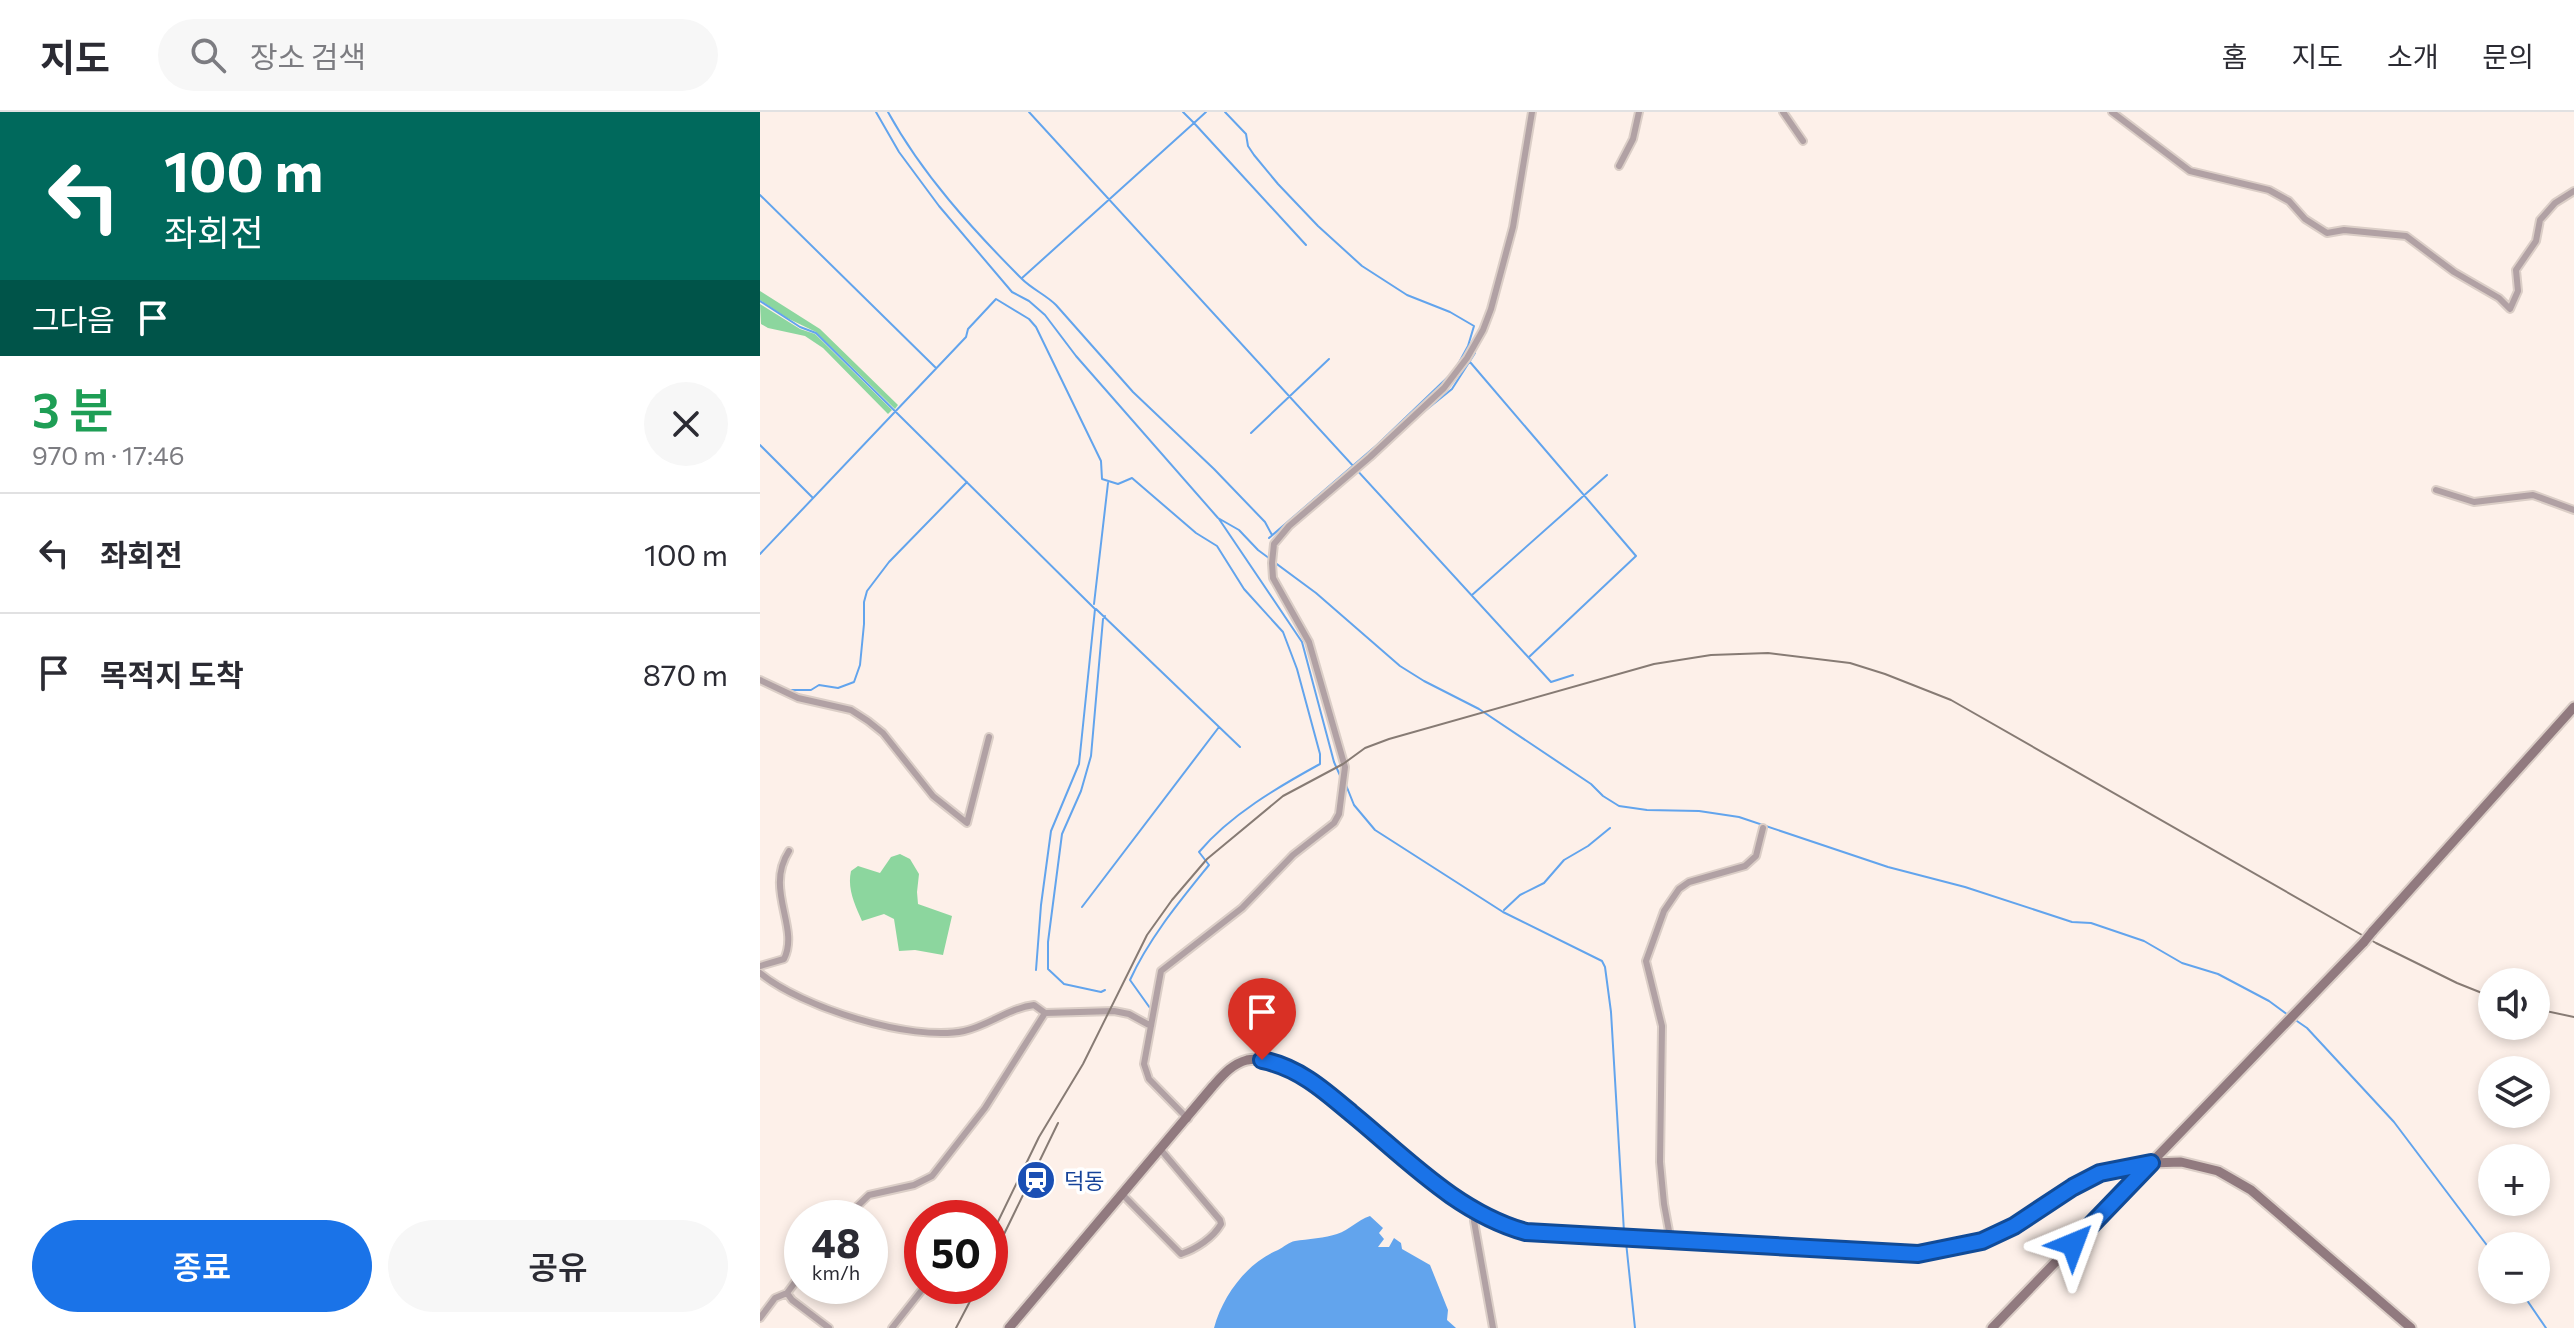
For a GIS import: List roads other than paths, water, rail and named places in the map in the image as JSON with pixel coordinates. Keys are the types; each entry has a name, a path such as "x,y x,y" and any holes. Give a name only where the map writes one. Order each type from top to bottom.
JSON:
{"main road":[{"path":"1992,1328 2364,942 2574,707"},
{"path":"1009,1328 1231,1068 1248,1060 1277,1063 1320,1088 1460,1203 1476,1213 1526,1232 1890,1255 1943,1251 1982,1241 2014,1226 2100,1173 2151,1163 2181,1162 2218,1171 2251,1190 2411,1328"}],"street":[{"path":"1188,1119 1149,1079 1144,1064 1161,971 1242,908 1293,855 1334,823 1339,814 1345,767 1309,642 1273,578 1274,544 1289,526 1444,388 1467,358 1491,309 1513,227 1532,112"},
{"path":"1619,166 1633,139 1639,112"},
{"path":"1783,112 1803,141"},
{"path":"2112,112 2182,167 2269,190 2289,201 2305,219 2327,233 2344,230 2406,236 2454,272 2499,298 2510,309 2518,291 2516,270 2536,241 2540,220 2544,213 2574,191"},
{"path":"2436,490 2474,502 2533,495 2574,510"},
{"path":"760,680 798,698 851,710 868,721 883,733 933,796 967,823 989,737"},
{"path":"1671,1242 1660,1162 1662,1026 1646,961 1664,911 1679,889 1689,882 1745,866 1756,856 1763,828"},
{"path":"760,966 784,959 786,954 787,939 778,874 789,851"},
{"path":"760,973 772,983 836,1014 926,1032 968,1030 1027,1005 1034,1005 1045,1013 1114,1011 1129,1014 1151,1026"},
{"path":"864,1200 869,1195 914,1185 932,1176 985,1108 1045,1013"},
{"path":"1123,1195 1181,1254 1192,1250 1217,1231 1220,1220 1161,1150"},
{"path":"1476,1213 1474,1221 1493,1328"},
{"path":"760,1318 775,1298 784,1294"},
{"path":"797,1304 829,1328"},
{"path":"892,1328 911,1304"}],"water":[{"path":"1370,1216 1383,1228 1379,1233 1384,1239 1378,1247 1389,1247 1394,1238 1401,1243 1402,1249 1430,1265 1448,1310 1447,1320 1456,1328 1214,1328 1230,1292 1256,1263 1291,1242 1337,1234"}],"waterway":[{"path":"876,112 899,152 939,206 1012,292 1045,315 1076,356 1218,518 1239,530 1258,550 1316,593 1400,666 1479,709 1591,784 1603,796 1619,806 1739,817 1888,867 1965,887 2072,922 2091,923 2144,941 2182,963 2218,974 2269,1001 2288,1015"},
{"path":"888,112 916,157 967,221 1022,279 1056,305 1133,392 1265,522 1272,535"},
{"path":"1029,112 1551,682 1573,675"},
{"path":"1022,278 1194,123 1183,112"},
{"path":"1206,112 1194,123 1306,245"},
{"path":"1225,112 1246,134 1248,146 1278,184 1362,266 1407,295 1450,312 1474,326 1456,368"},
{"path":"760,195 936,368"},
{"path":"760,554 966,337 968,329 996,299 1029,319 1036,327 1101,461 1102,479 1118,484 1132,478 1196,533 1217,546 1244,589 1283,632 1297,669 1320,754 1320,764 1240,814 1199,852 1209,865 1156,935 1130,980 1150,1008"},
{"path":"760,301 800,327 816,333 1095,609 1079,764 1051,831 1036,970"},
{"path":"1416,418 1452,389 1475,353"},
{"path":"1251,433 1329,359"},
{"path":"1470,362 1636,556 1529,657"},
{"path":"1269,538 1377,445 1449,376"},
{"path":"1375,456 1409,425"},
{"path":"760,445 812,497"},
{"path":"1472,595 1607,475"},
{"path":"785,690 811,690 819,685 838,688 854,682 860,665 867,591 889,562 967,482"},
{"path":"1094,604 1108,483"},
{"path":"1219,519 1302,642 1334,762 1342,780"},
{"path":"1096,609 1240,747"},
{"path":"1105,616 1091,756 1081,791 1062,834 1048,942 1048,969 1064,984 1101,992 1105,990"},
{"path":"1082,907 1219,727"},
{"path":"1346,785 1354,805 1375,830 1503,912 1602,961 1611,1012 1624,1232"},
{"path":"1504,910 1520,895 1544,883 1564,860 1610,828"},
{"path":"2294,1019 2307,1028 2394,1122 2478,1233"},
{"path":"1626,1242 1635,1328"},
{"path":"2530,1304 2546,1328"}],"railway":[{"path":"1008,1201 1039,1137 1083,1064 1147,935 1207,859 1283,796 1343,764 1365,748 1389,739 1654,664 1711,655 1768,653 1850,663 1951,700 2376,943 2478,991"},
{"path":"2550,1012 2574,1017"},
{"path":"1008,1226 1058,1123"},
{"path":"956,1328 969,1304"}],"place":[{"name":"덕동","path":"1036,1180"}]}
